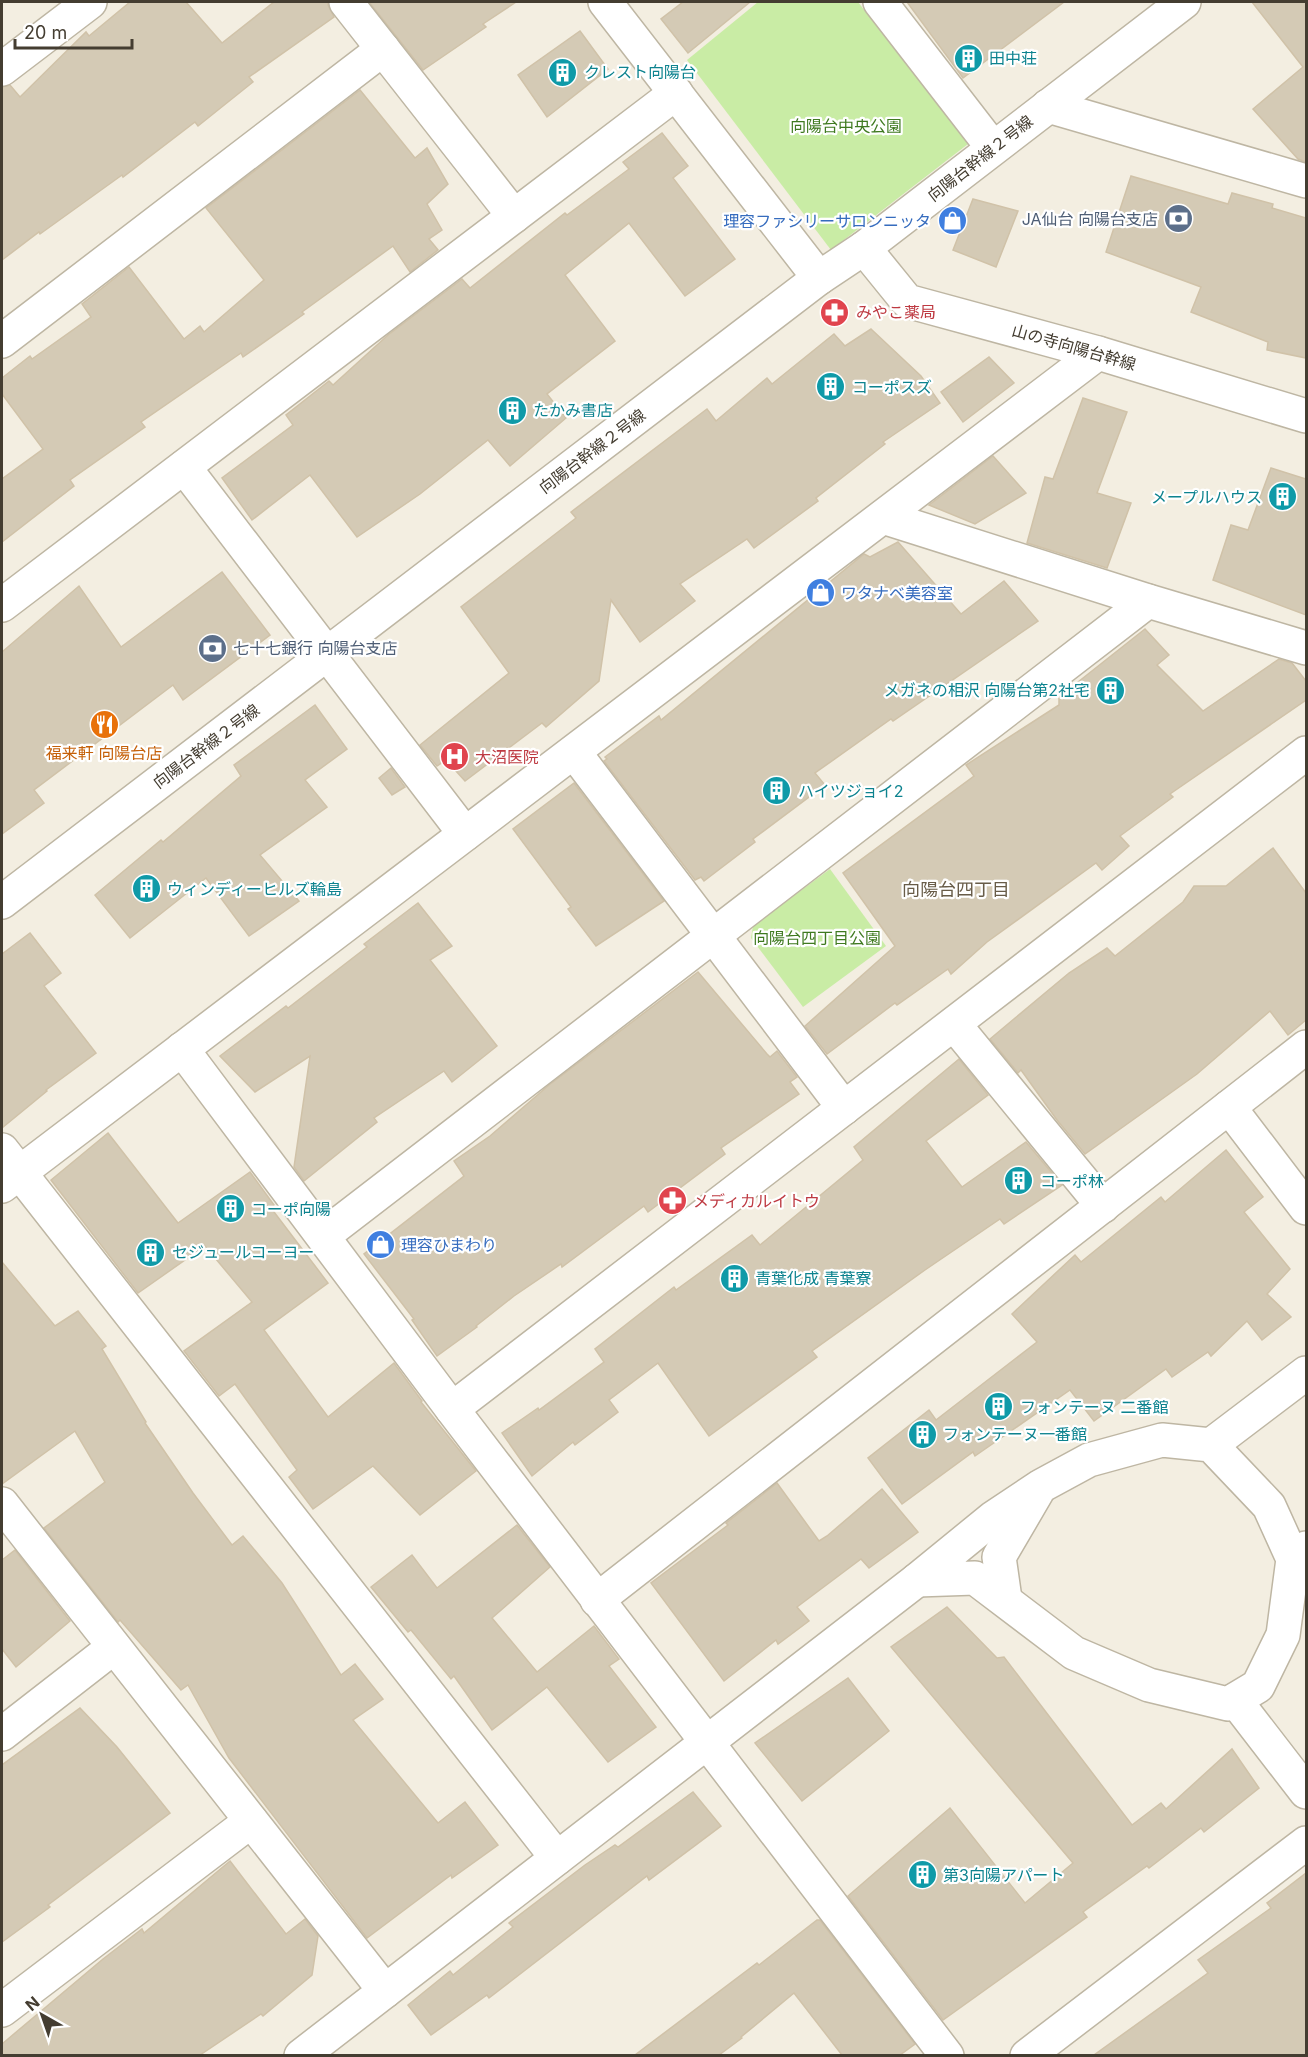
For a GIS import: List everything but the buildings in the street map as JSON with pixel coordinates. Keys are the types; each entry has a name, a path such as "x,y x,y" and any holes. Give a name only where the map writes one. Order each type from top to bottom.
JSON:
{"street":[{"path":"2,69 90,2"},
{"path":"346,2 514,216"},
{"path":"605,2 819,278"},
{"path":"880,2 993,148"},
{"name":"向陽台幹線２号線","path":"2,902 819,278 864,248 1184,2"},
{"path":"2,342 383,49"},
{"path":"2,605 676,93"},
{"path":"1048,106 1306,181"},
{"name":"山の寺向陽台幹線","path":"864,248 907,301 1098,353 1306,416"},
{"path":"557,1858 7,1170 182,1049 1098,353"},
{"path":"183,467 465,834"},
{"path":"883,517 1148,601 1306,648"},
{"path":"323,1236 1148,601"},
{"path":"574,752 844,1108"},
{"path":"452,1409 1306,753"},
{"path":"954,1024 1103,1206"},
{"path":"597,1600 1306,1047"},
{"path":"182,1049 597,1600 947,2055"},
{"path":"1229,1107 1306,1208"},
{"path":"1211,1445 1306,1373"},
{"path":"301,2055 707,1743 993,1518 1041,1486 1089,1461 1162,1440 1211,1445 1269,1506 1300,1554 1283,1635 1258,1686 1228,1704 1149,1685 1074,1653 975,1578 917,1580"},
{"path":"1005,1599 999,1557 1041,1486"},
{"path":"2,1504 385,1991"},
{"path":"2,1734 114,1647"},
{"path":"1235,1700 1306,1792"},
{"path":"2,2010 251,1821"},
{"path":"1027,2055 1306,1843"}],"green space":[{"name":"向陽台中央公園","path":"758,2 858,2 968,144 831,250 687,60"},
{"name":"向陽台四丁目公園","path":"830,869 886,946 803,1007 751,938 753,926"}],"place":[{"name":"田中荘","path":"968,58"},
{"name":"クレスト向陽台","path":"563,72"},
{"name":"JA仙台 向陽台支店","path":"1179,219"},
{"name":"理容ファシリーサロンニッタ","path":"952,221"},
{"name":"みやこ薬局","path":"835,312"},
{"name":"コーポスズ","path":"831,387"},
{"name":"たかみ書店","path":"512,410"},
{"name":"メープルハウス","path":"1283,497"},
{"name":"ワタナベ美容室","path":"820,593"},
{"name":"七十七銀行 向陽台支店","path":"212,648"},
{"name":"メガネの相沢 向陽台第2社宅","path":"1111,690"},
{"name":"福来軒 向陽台店","path":"104,725"},
{"name":"大沼医院","path":"454,757"},
{"name":"ハイツジョイ2","path":"777,791"},
{"name":"ウィンディーヒルズ輪島","path":"146,889"},
{"name":"コーポ林","path":"1019,1181"},
{"name":"メディカルイトウ","path":"672,1201"},
{"name":"コーポ向陽","path":"230,1209"},
{"name":"理容ひまわり","path":"380,1245"},
{"name":"セジュールコーヨー","path":"151,1252"},
{"name":"青葉化成 青葉寮","path":"734,1278"},
{"name":"フォンテーヌ 二番館","path":"999,1407"},
{"name":"フォンテーヌ一番館","path":"922,1434"},
{"name":"第3向陽アパート","path":"922,1875"}],"district":[{"name":"向陽台四丁目","path":"956,889"}]}
